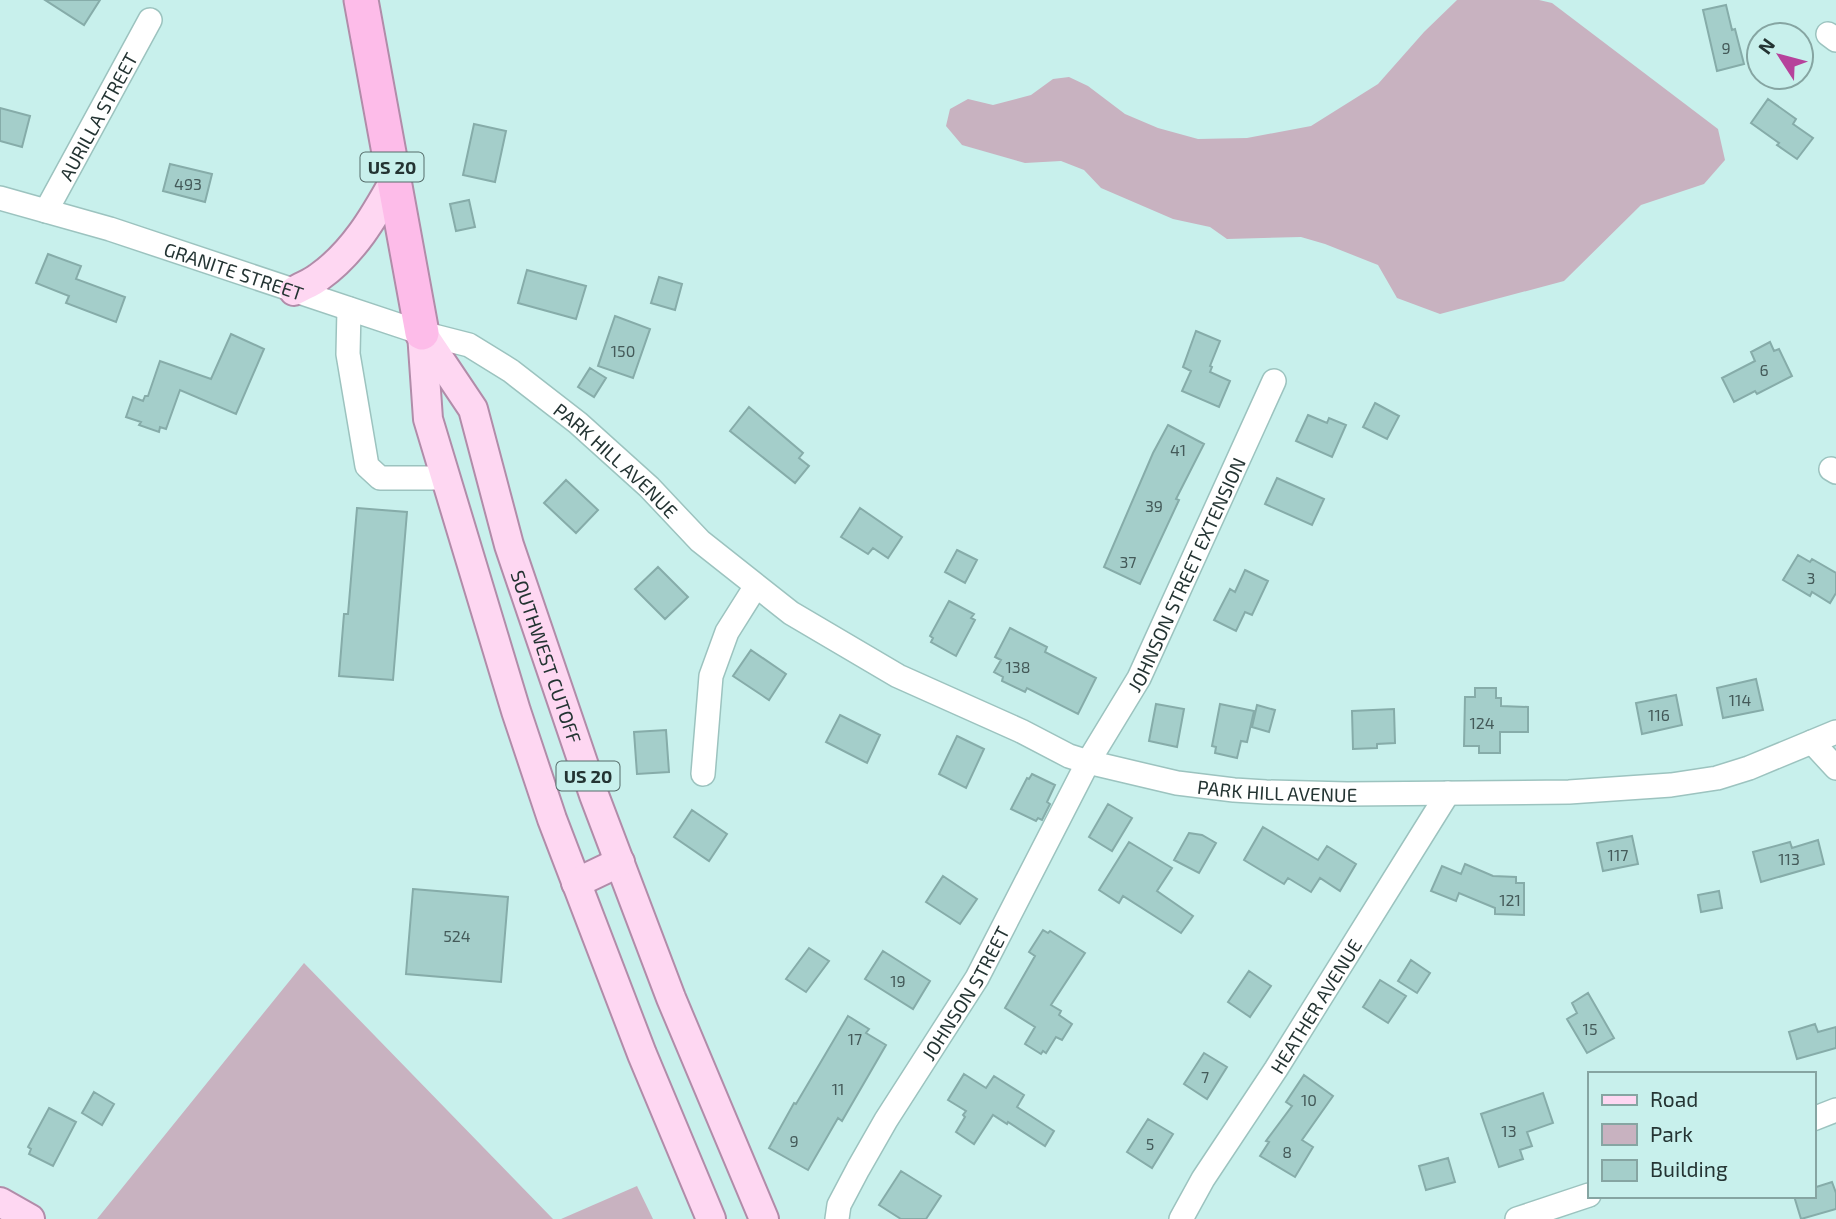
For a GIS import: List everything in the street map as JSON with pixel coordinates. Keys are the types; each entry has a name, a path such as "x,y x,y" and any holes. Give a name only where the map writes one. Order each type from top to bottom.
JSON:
{"highway":[{"name":"SOUTHWEST CUTOFF","path":"361,0 422,333"}],"main road":[{"path":"294,291 318,278 340,260 368,227 394,181"},
{"name":"SOUTHWEST CUTOFF","path":"422,333 428,419 516,711 576,883 642,1054 711,1219"},
{"name":"SOUTHWEST CUTOFF","path":"422,333 473,409 509,545 594,795 671,998 764,1219"},
{"path":"576,883 620,863"},
{"path":"0,1202 30,1219"}],"street":[{"name":"AURILLA STREET","path":"46,211 150,20"},
{"name":"GRANITE STREET","path":"0,198 110,229 422,333 468,345"},
{"path":"349,309 348,354 367,466 380,478 446,478"},
{"name":"PARK HILL AVENUE","path":"468,345 511,371 578,423 649,487 700,541 791,613 898,676 1021,730 1069,756 1088,762 1177,783 1234,790 1348,794 1622,790 1717,778 1749,768 1836,732"},
{"name":"JOHNSON STREET EXTENSION","path":"1088,762 1139,678 1274,381"},
{"path":"703,774 711,676 727,632 757,586"},
{"path":"1812,742 1836,768"},
{"name":"JOHNSON STREET","path":"837,1219 839,1205 886,1120 977,978 1088,762"},
{"name":"HEATHER AVENUE","path":"1181,1219 1203,1179 1276,1069 1448,793"},
{"path":"1815,1118 1836,1111"},
{"path":"1517,1219 1588,1195"}],"green space":[{"path":"1457,0 1539,0 1552,3 1718,129 1725,160 1704,184 1641,205 1564,281 1440,314 1397,298 1378,265 1325,244 1301,237 1227,239 1210,227 1173,219 1101,188 1084,170 1061,161 1025,163 962,145 946,126 950,109 968,99 993,105 1031,95 1053,79 1069,77 1088,86 1125,114 1158,128 1198,139 1247,138 1311,126 1378,84 1424,32"},
{"path":"304,963 553,1219 97,1219"},
{"path":"637,1186 653,1219 561,1219"}],"building":[{"path":"45,0 100,0 84,25"},
{"path":"1726,5 1744,64 1717,71 1703,10"},
{"path":"1768,99 1796,119 1793,124 1813,138 1797,159 1751,123"},
{"path":"0,108 30,116 22,147 0,141"},
{"path":"474,124 506,131 495,182 463,175"},
{"path":"170,164 212,174 205,202 163,191"},
{"path":"469,200 475,227 456,231 450,204"},
{"path":"48,254 81,266 76,279 125,297 116,322 66,303 69,296 36,283"},
{"path":"527,270 586,286 576,319 518,303"},
{"path":"659,277 682,284 675,310 651,303"},
{"path":"615,316 650,329 633,378 598,366"},
{"path":"1196,331 1220,341 1210,372 1230,381 1219,407 1182,391 1191,371 1183,367"},
{"path":"231,334 264,349 236,414 180,390 166,429 160,427 159,432 126,417 133,397 143,401 145,396 148,396 160,361 211,379"},
{"path":"1770,342 1774,351 1779,349 1792,376 1757,394 1755,391 1734,402 1722,378 1755,361 1751,352"},
{"path":"590,368 606,378 594,397 578,387"},
{"path":"1375,403 1399,416 1387,439 1363,427"},
{"path":"749,407 803,453 799,458 809,466 795,483 730,431"},
{"path":"1308,415 1327,423 1329,418 1346,425 1332,457 1296,441"},
{"path":"1168,425 1204,444 1176,499 1179,500 1140,584 1104,567 1153,453"},
{"path":"1277,478 1324,499 1312,525 1265,504"},
{"path":"566,480 598,510 576,533 544,503"},
{"path":"357,508 407,512 393,680 339,676 344,614 348,614"},
{"path":"860,508 902,537 888,558 873,548 868,554 841,537"},
{"path":"957,550 977,560 965,583 945,572"},
{"path":"1798,555 1810,562 1812,559 1836,573 1836,593 1830,603 1812,592 1810,596 1783,580"},
{"path":"658,567 688,597 665,619 635,589"},
{"path":"1245,570 1268,581 1252,615 1245,612 1236,631 1214,620 1230,589 1235,592"},
{"path":"949,601 974,614 971,618 975,620 956,656 931,642 933,638 930,636"},
{"path":"1010,628 1047,647 1045,652 1096,678 1078,714 1027,688 1025,692 1002,681 1003,677 994,672 1001,660 995,657"},
{"path":"751,650 786,674 769,700 733,676"},
{"path":"1756,679 1763,710 1723,718 1717,688"},
{"path":"1475,688 1496,688 1496,698 1501,698 1501,706 1528,707 1528,732 1500,732 1500,753 1479,753 1479,746 1464,746 1465,697 1475,697"},
{"path":"1676,695 1682,725 1642,734 1636,703"},
{"path":"1156,704 1184,709 1177,747 1149,741"},
{"path":"1220,704 1254,711 1247,742 1241,741 1237,758 1215,753 1216,747 1212,746"},
{"path":"1257,705 1275,710 1269,732 1252,727"},
{"path":"1394,709 1395,743 1377,744 1377,748 1353,749 1352,711"},
{"path":"840,715 880,735 867,763 826,742"},
{"path":"666,730 669,772 637,774 634,732"},
{"path":"957,736 984,749 966,788 939,774"},
{"path":"1032,774 1055,785 1042,820 1038,818 1036,821 1011,809 1027,778"},
{"path":"1108,804 1132,818 1112,851 1089,837"},
{"path":"692,810 727,834 709,861 674,837"},
{"path":"1263,827 1318,860 1327,846 1356,864 1340,891 1320,878 1311,892 1288,878 1284,884 1244,860"},
{"path":"1189,833 1202,835 1216,843 1199,873 1174,860"},
{"path":"1632,836 1638,864 1603,871 1597,843"},
{"path":"1818,840 1824,864 1761,882 1753,852 1790,842 1792,848"},
{"path":"1129,842 1172,868 1157,891 1193,916 1181,933 1123,896 1119,903 1099,890"},
{"path":"1465,864 1493,876 1516,877 1516,883 1524,883 1524,915 1495,914 1495,908 1459,893 1456,901 1431,891 1442,866 1461,874"},
{"path":"943,876 977,899 960,924 926,902"},
{"path":"413,889 508,897 501,982 406,974"},
{"path":"1719,891 1722,908 1701,912 1698,895"},
{"path":"1043,930 1048,933 1050,931 1085,953 1051,1005 1061,1011 1059,1015 1072,1024 1062,1040 1056,1037 1046,1053 1043,1051 1041,1054 1025,1044 1035,1027 1005,1008 1035,956 1029,952"},
{"path":"809,948 829,961 806,992 786,979"},
{"path":"883,951 930,981 913,1009 865,979"},
{"path":"1411,960 1430,973 1417,993 1398,981"},
{"path":"1249,971 1271,986 1250,1017 1228,1002"},
{"path":"1380,980 1406,996 1388,1023 1363,1007"},
{"path":"1588,993 1614,1038 1587,1053 1567,1019 1577,1013 1572,1003"},
{"path":"848,1016 869,1029 866,1033 886,1045 842,1121 838,1118 808,1170 769,1148"},
{"path":"1815,1024 1818,1032 1836,1027 1836,1048 1797,1059 1789,1032"},
{"path":"1204,1053 1227,1067 1207,1099 1184,1084"},
{"path":"964,1074 986,1088 994,1076 1024,1095 1017,1107 1054,1131 1045,1146 993,1115 974,1144 956,1132 966,1111 948,1100"},
{"path":"1304,1075 1333,1096 1302,1140 1313,1147 1295,1177 1260,1156 1269,1142 1266,1141 1292,1106 1286,1102"},
{"path":"94,1092 114,1104 102,1125 82,1113"},
{"path":"1543,1093 1553,1123 1527,1132 1532,1146 1520,1150 1523,1159 1499,1167 1481,1114"},
{"path":"49,1108 76,1122 53,1166 29,1154 31,1149 28,1147"},
{"path":"1148,1119 1173,1134 1152,1168 1127,1152"},
{"path":"1448,1158 1455,1182 1426,1190 1419,1166"},
{"path":"901,1171 941,1196 926,1219 901,1219 879,1205"},
{"path":"1832,1182 1836,1193 1836,1209 1801,1219 1795,1198 1815,1198 1815,1187"}]}
